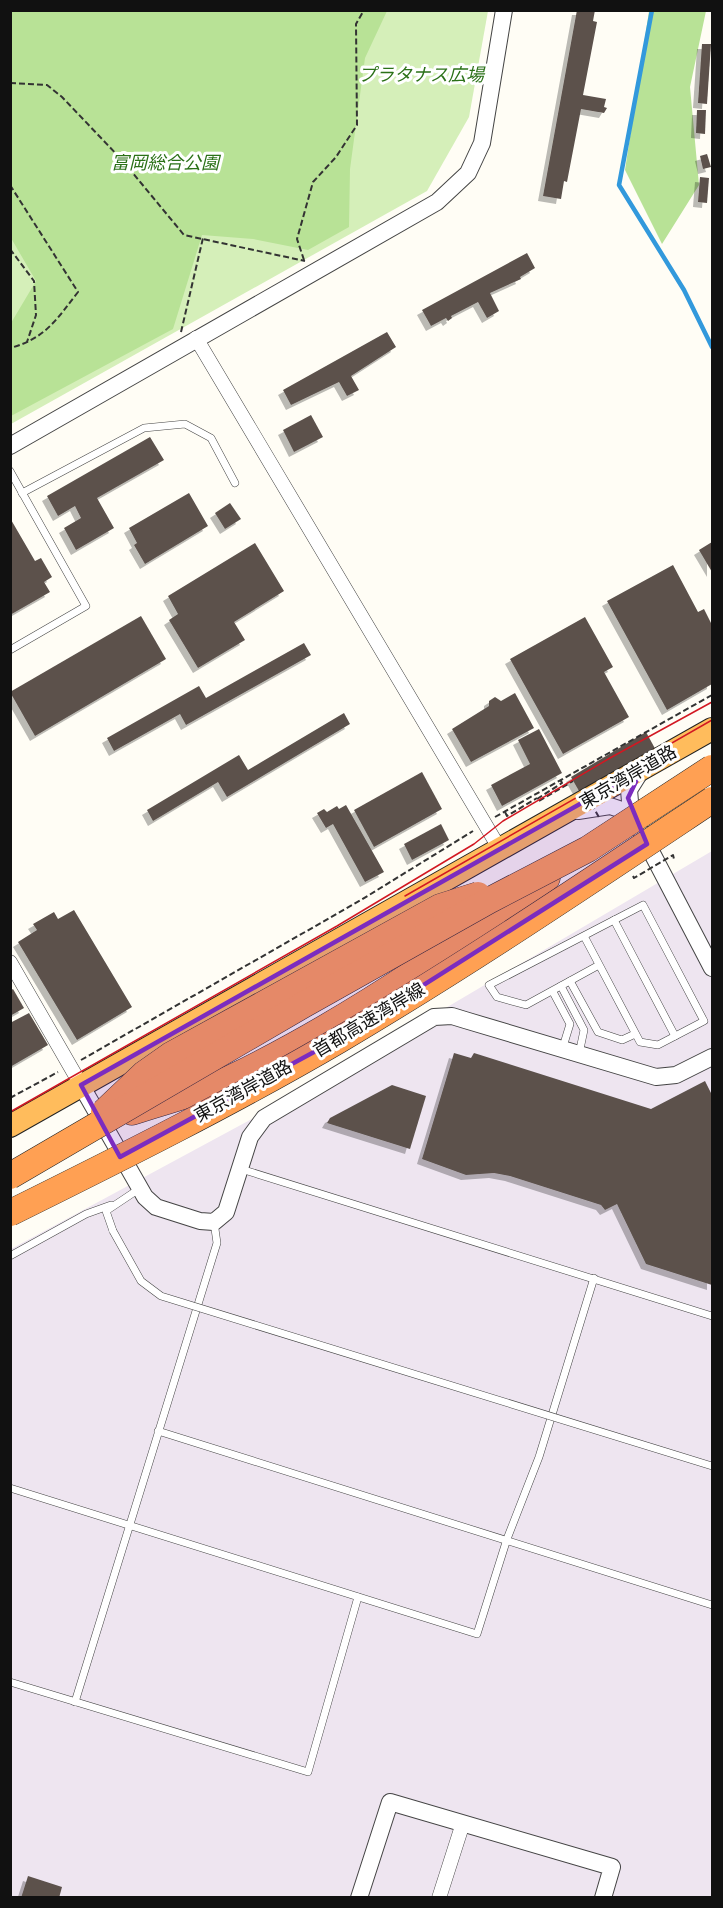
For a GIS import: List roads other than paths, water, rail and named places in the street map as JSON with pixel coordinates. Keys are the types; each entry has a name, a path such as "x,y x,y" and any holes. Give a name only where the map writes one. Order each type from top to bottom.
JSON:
{"highway":[{"name":"東京湾岸道路","path":"10,1126 75,1076 501,851 712,729"},
{"path":"64,1146 177,1066 403,935 485,903 545,875 712,768"},
{"name":"東京湾岸道路","path":"10,1213 121,1157 338,1039 498,942 712,802"},
{"name":"首都高速湾岸線","path":"10,1213 327,1046 498,942 712,802"},
{"path":"131,1113 229,1079 318,1031 448,949 545,875"},
{"path":"94,1123 120,1095 171,1055 292,987 440,907 545,875"},
{"path":"10,1176 216,1068 437,938 485,903"},
{"path":"38,1161 303,1005 485,903"}],"street":[{"path":"10,446 196,338 307,267 437,202 468,173 482,143 504,10"},
{"path":"196,338 501,851"},
{"path":"642,769 629,790 631,813 712,968"},
{"path":"562,815 602,805 631,813"},
{"path":"10,962 139,1189 156,1207 200,1221 214,1222 226,1212 250,1137 264,1118 434,1017 452,1016 646,1075 666,1077 686,1071 712,1057"},
{"path":"359,1898 390,1802 612,1867 603,1898"},
{"path":"439,1898 463,1823"}],"lane":[{"path":"22,493 144,428 185,424 211,438 235,483"},
{"path":"10,471 86,606 10,650"},
{"path":"584,936 635,1034 642,1043 655,1045 704,1021 643,905 489,985 497,997 523,1005 553,992 599,965"},
{"path":"614,920 675,1036"},
{"path":"570,981 598,1032 622,1040 635,1034"},
{"path":"561,986 584,1030 579,1055"},
{"path":"553,992 570,1024 562,1050"},
{"path":"241,1168 712,1316"},
{"path":"10,1256 86,1214 111,1205 139,1189"},
{"path":"111,1205 105,1214 113,1231 141,1281 161,1296 712,1466"},
{"path":"75,1702 217,1243 214,1222"},
{"path":"10,1488 128,1527 477,1634 507,1539 539,1457 594,1278"},
{"path":"158,1431 712,1605"},
{"path":"10,1682 308,1772 358,1597"}],"waterway":[{"path":"652,10 619,185 684,290 712,347"}],"tram line":[{"path":"10,1112 337,926 474,844 503,821 610,758 712,702"},
{"path":"405,896 712,720"}],"park label":[{"name":"プラタナス広場","path":"421,75"},
{"name":"富岡総合公園","path":"165,163"}]}
